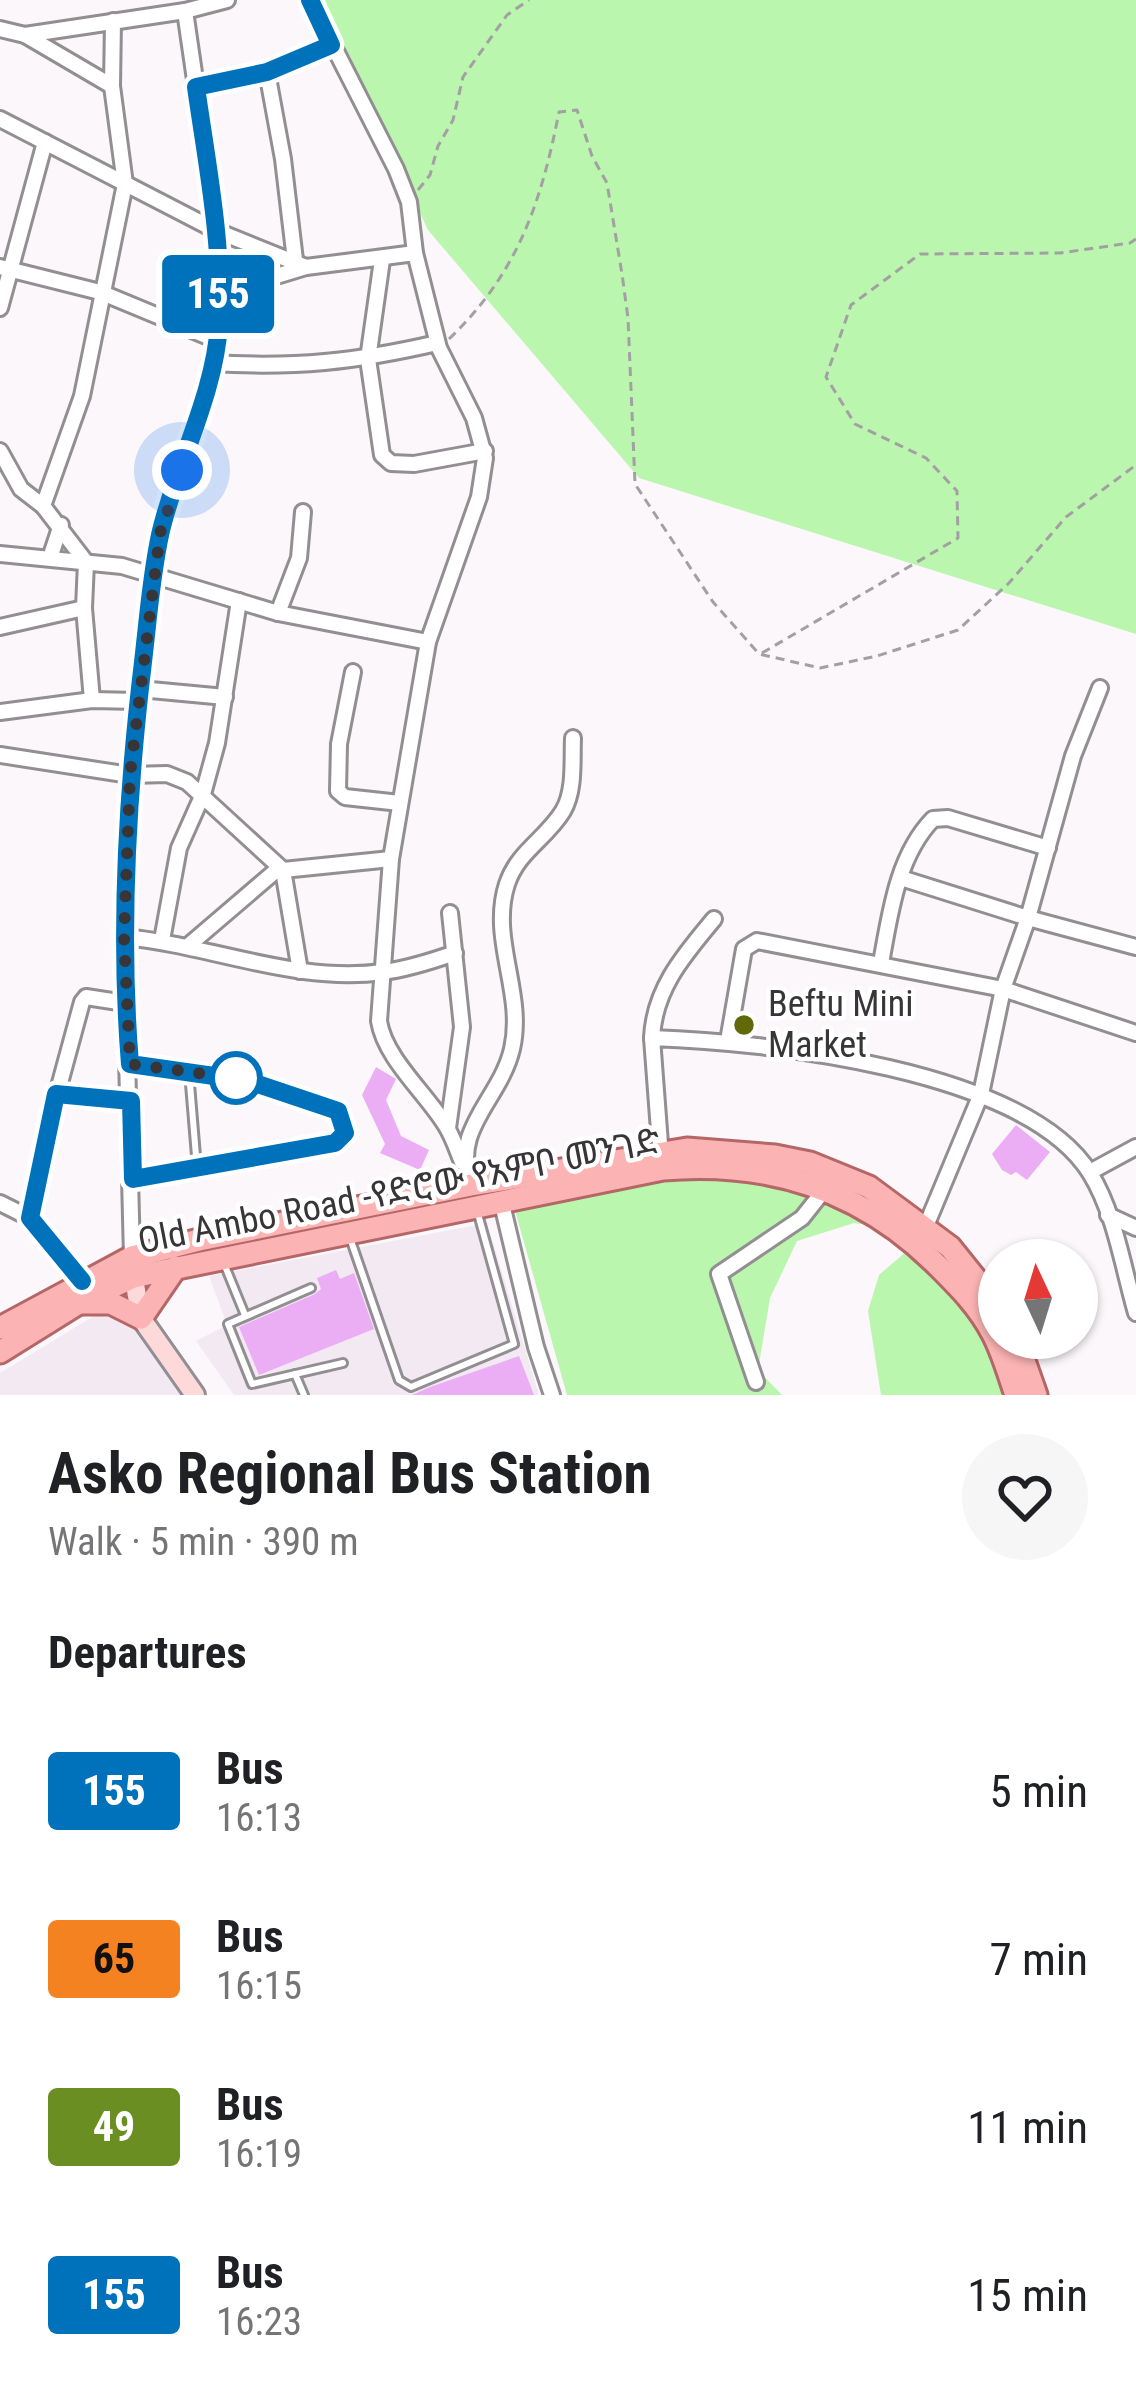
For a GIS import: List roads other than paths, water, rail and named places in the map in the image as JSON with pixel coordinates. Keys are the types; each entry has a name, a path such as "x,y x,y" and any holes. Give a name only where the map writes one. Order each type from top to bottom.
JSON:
{"main road":[{"name":"Old Ambo Road -የድሮው የአምቦ መንገድ","path":"3,1324 199,1240 662,1160 742,1151 810,1163 869,1186 919,1232 976,1306 994,1335 1016,1395"},
{"name":"Old Ambo Road -የድሮው የአምቦ መንገድ","path":"132,1267 176,1267 348,1232 473,1195 500,1200 662,1160 754,1169 825,1189 919,1232 964,1260 978,1279"},
{"path":"132,1267 141,1318 195,1395"},
{"path":"141,1318 176,1267"},
{"name":"Old Ambo Road -የድሮው የአምቦ መንገድ","path":"0,1352 79,1292"},
{"path":"79,1292 141,1318"},
{"path":"1023,1359 1036,1395"}],"street":[{"path":"25,35 185,11 227,0"},
{"path":"310,0 382,138 409,202 438,346 474,418 484,451 479,497 428,642 391,859 381,973 381,1032 448,1128 473,1195"},
{"path":"132,1267 124,937 130,775 160,533 193,439 216,340 217,231 185,11"},
{"path":"44,506 82,396 125,184 112,86 112,21"},
{"path":"0,28 25,35 112,86"},
{"path":"196,87 267,72 331,45"},
{"path":"267,72 301,264"},
{"path":"0,119 217,231 301,264"},
{"path":"0,308 6,268 45,142"},
{"path":"218,287 273,278 301,264 382,260 416,253"},
{"path":"382,260 368,359 382,455 392,463 414,464 484,451"},
{"path":"6,268 100,292 216,340"},
{"path":"210,363 310,367 438,346"},
{"path":"0,451 21,488 61,525 86,562 84,608 92,700"},
{"path":"278,613 299,558 303,512"},
{"path":"50,558 61,525"},
{"path":"0,554 154,573 278,613 428,642"},
{"path":"162,940 179,848 203,794 225,697 239,601"},
{"path":"0,627 84,608"},
{"path":"353,672 339,744 338,791 345,796 400,802"},
{"path":"919,1232 981,1094 1003,988 1028,918 1073,757 1100,688"},
{"path":"0,712 139,695 225,697"},
{"path":"462,1162 473,1126 501,1080 516,1025 499,924 501,904 517,860 566,807 573,738"},
{"path":"0,755 130,775 167,775 203,794 281,869 300,971"},
{"path":"881,963 894,893 920,832 933,819 948,818 1048,848"},
{"path":"189,945 281,869 391,859"},
{"path":"901,878 1136,947"},
{"path":"448,1128 462,1027 450,913"},
{"path":"662,1160 652,1038 658,998 714,919"},
{"path":"124,937 189,945 300,971 381,973 455,953"},
{"path":"728,1041 744,950 757,941 1003,988 1136,1033"},
{"path":"30,1218 56,1094 82,1002 96,996 125,1003"},
{"path":"652,1038 728,1041 902,1073 1011,1106 1044,1128 1090,1172 1108,1215 1136,1313"},
{"path":"56,1094 131,1101"},
{"path":"1090,1172 1136,1147"},
{"path":"756,1382 719,1274 802,1218 825,1189"},
{"path":"500,1200 552,1395"},
{"path":"0,1203 30,1218 79,1292"},
{"path":"1108,1215 1136,1228"}],"lane":[{"path":"130,1064 249,1081 338,1111 345,1133 335,1143 133,1179"},
{"path":"189,1072 197,1168"},
{"path":"348,1232 399,1380 411,1387 514,1344 473,1195"},
{"path":"222,1257 245,1316"},
{"path":"311,1288 228,1327 252,1384 344,1363"},
{"path":"295,1375 304,1395"},
{"path":"417,1385 420,1395"}],"place":[{"name":"Beftu Mini Market","path":"744,1025"}]}
